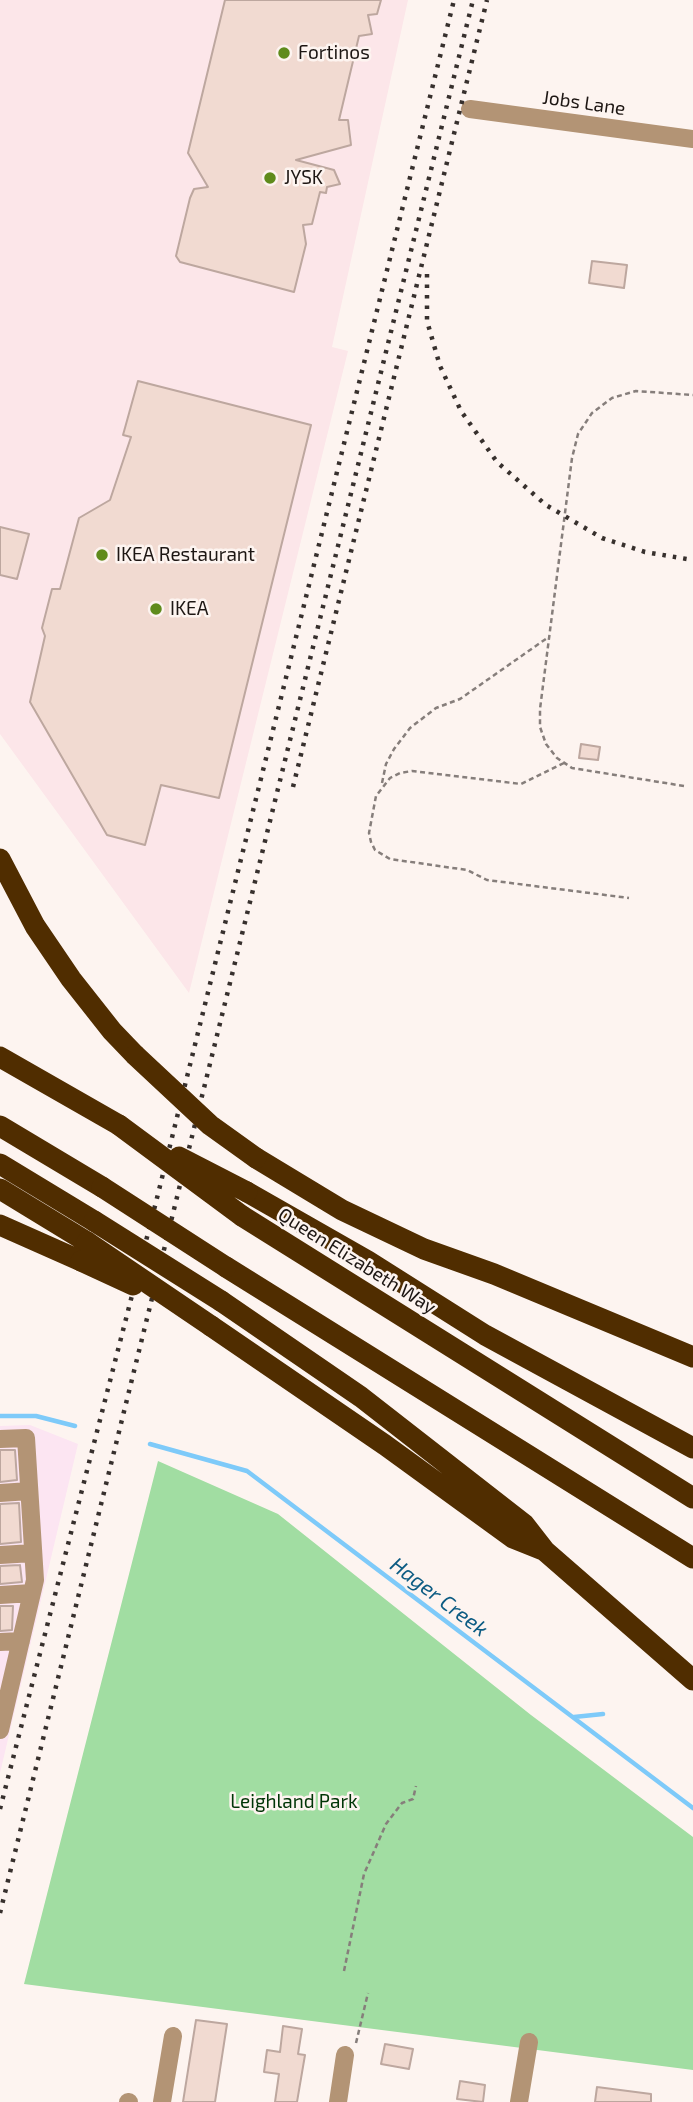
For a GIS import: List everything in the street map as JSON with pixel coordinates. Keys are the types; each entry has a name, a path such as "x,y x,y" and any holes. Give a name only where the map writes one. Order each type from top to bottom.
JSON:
{"highway":[{"path":"0,859 35,926 111,1031 210,1125 256,1158 342,1210 424,1249 494,1273 693,1357"},
{"name":"Queen Elizabeth Way","path":"0,1057 119,1125 242,1216 693,1498"},
{"path":"119,1125 247,1192 368,1261 485,1335 693,1448"},
{"path":"0,1126 103,1187 226,1267 693,1558"},
{"path":"0,1164 221,1301 414,1437 524,1524 545,1551 693,1680"},
{"path":"0,1189 84,1251 211,1326 386,1445 513,1538 545,1551"},
{"path":"0,1225 84,1251"}],"street":[{"name":"Jobs Lane","path":"470,109 693,139"},
{"path":"0,1439 26,1438 35,1580 21,1641 5,1691 0,1730"},
{"path":"0,1493 29,1491"},
{"path":"0,1556 33,1553"},
{"path":"0,1595 32,1592"},
{"path":"0,1642 21,1641"},
{"path":"162,2102 173,2036"},
{"path":"519,2102 528,2042"},
{"path":"338,2102 345,2055"}],"path":[{"path":"684,786 572,768 564,764 546,744 540,727 572,458 578,434 592,414 612,398 636,391 693,395"},
{"path":"382,786 390,756 411,728 436,708 460,699 550,636"},
{"path":"564,764 522,784 412,771 390,778 376,796 369,834 375,850 390,859 467,870 487,880 629,898"},
{"path":"344,1971 363,1874 386,1824 402,1803 413,1799 416,1786"},
{"path":"345,2055 356,2046 368,1993"}],"shaded area":[{"path":"0,0 408,0 332,347 348,351 189,993 0,734"},
{"path":"30,1425 78,1444 0,1773 0,1426"}],"green space":[{"name":"Leighland Park","path":"158,1461 278,1514 531,1715 693,1837 693,2070 24,1984"}],"building":[{"name":"JYSK","path":"225,0 381,0 377,14 368,15 372,34 359,36 339,120 348,120 351,145 296,160 334,170 340,184 327,187 326,193 320,192 312,224 303,225 306,244 294,292 180,262 176,256 194,189 208,187 188,153"},
{"path":"592,261 627,265 624,288 589,283"},
{"name":"IKEA","path":"138,381 311,425 219,798 161,785 145,845 107,835 30,702 45,636 42,628 52,589 60,589 79,518 110,500 131,437 123,435"},
{"path":"0,527 29,534 17,579 0,575"},
{"path":"581,744 600,747 598,760 579,758"},
{"path":"0,1450 15,1450 17,1480 0,1482"},
{"path":"19,1503 21,1542 0,1544 0,1504"},
{"path":"20,1565 22,1582 0,1584 0,1566"},
{"path":"0,1606 13,1606 12,1630 0,1631"},
{"path":"196,2020 227,2024 215,2102 183,2102"},
{"path":"283,2026 302,2029 298,2054 305,2055 297,2102 275,2102 279,2074 264,2072 267,2050 280,2052"},
{"path":"385,2044 413,2049 409,2069 381,2064"},
{"path":"460,2081 485,2085 483,2102 457,2099"},
{"path":"597,2087 651,2094 651,2102 595,2102"}],"waterway":[{"name":"Hager Creek","path":"0,1416 36,1416 75,1426"},
{"name":"Hager Creek","path":"150,1444 247,1471 693,1808"},
{"path":"574,1717 603,1714"}],"railway":[{"path":"0,1809 156,1202 454,0"},
{"path":"0,1913 473,0"},
{"path":"293,787 487,0"},
{"path":"427,274 427,321 440,366 461,411 497,462 546,505 602,538 645,552 693,560"}],"place":[{"name":"Fortinos","path":"284,53"},
{"name":"JYSK","path":"270,178"},
{"name":"IKEA Restaurant","path":"102,555"},
{"name":"IKEA","path":"156,609"}]}
